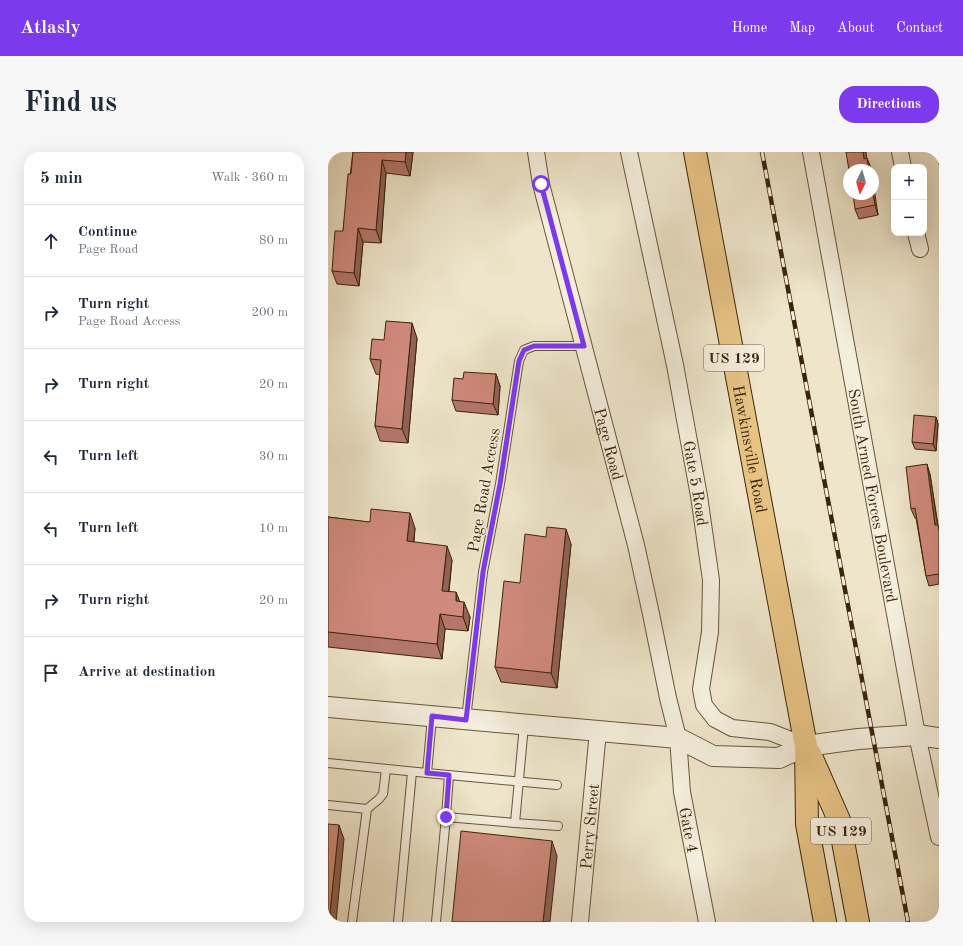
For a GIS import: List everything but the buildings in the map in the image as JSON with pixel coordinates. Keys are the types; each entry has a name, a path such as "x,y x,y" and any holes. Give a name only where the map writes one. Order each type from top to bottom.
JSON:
{"main road":[{"name":"Hawkinsville Road","path":"695,152 806,746 807,824 825,922"},
{"name":"Hawkinsville Road","path":"806,746 840,820 858,922"}],"street":[{"name":"Page Road","path":"536,152 541,184 636,545 668,698 678,738"},
{"name":"Gate 5 Road","path":"629,152 676,372 699,496 711,580 710,632 701,689 704,705 714,719 732,728 770,732 806,746"},
{"name":"South Armed Forces Boulevard","path":"811,152 917,735 939,838"},
{"path":"900,152 902,164"},
{"path":"917,236 920,248"},
{"path":"328,707 678,738 713,756 779,758 806,746 858,739 917,735 939,738"},
{"name":"Perry Street","path":"580,922 598,731"},
{"name":"Gate 4","path":"678,738 682,792 706,922"}],"lane":[{"name":"Page Road Access","path":"466,720 483,572 500,484 519,361 524,350 534,346 584,346"},
{"path":"427,773 432,716"},
{"path":"515,823 524,725"},
{"path":"328,763 557,785"},
{"path":"328,805 366,809 383,794 386,769"},
{"path":"398,922 412,772"},
{"path":"436,922 449,775"},
{"path":"352,922 366,809"},
{"path":"446,817 558,826"}],"railway":[{"path":"762,152 908,922"}],"route":[{"path":"446,817 449,775 427,773 432,716 466,720 483,572 500,484 519,361 524,350 534,346 584,346 541,184"}]}
